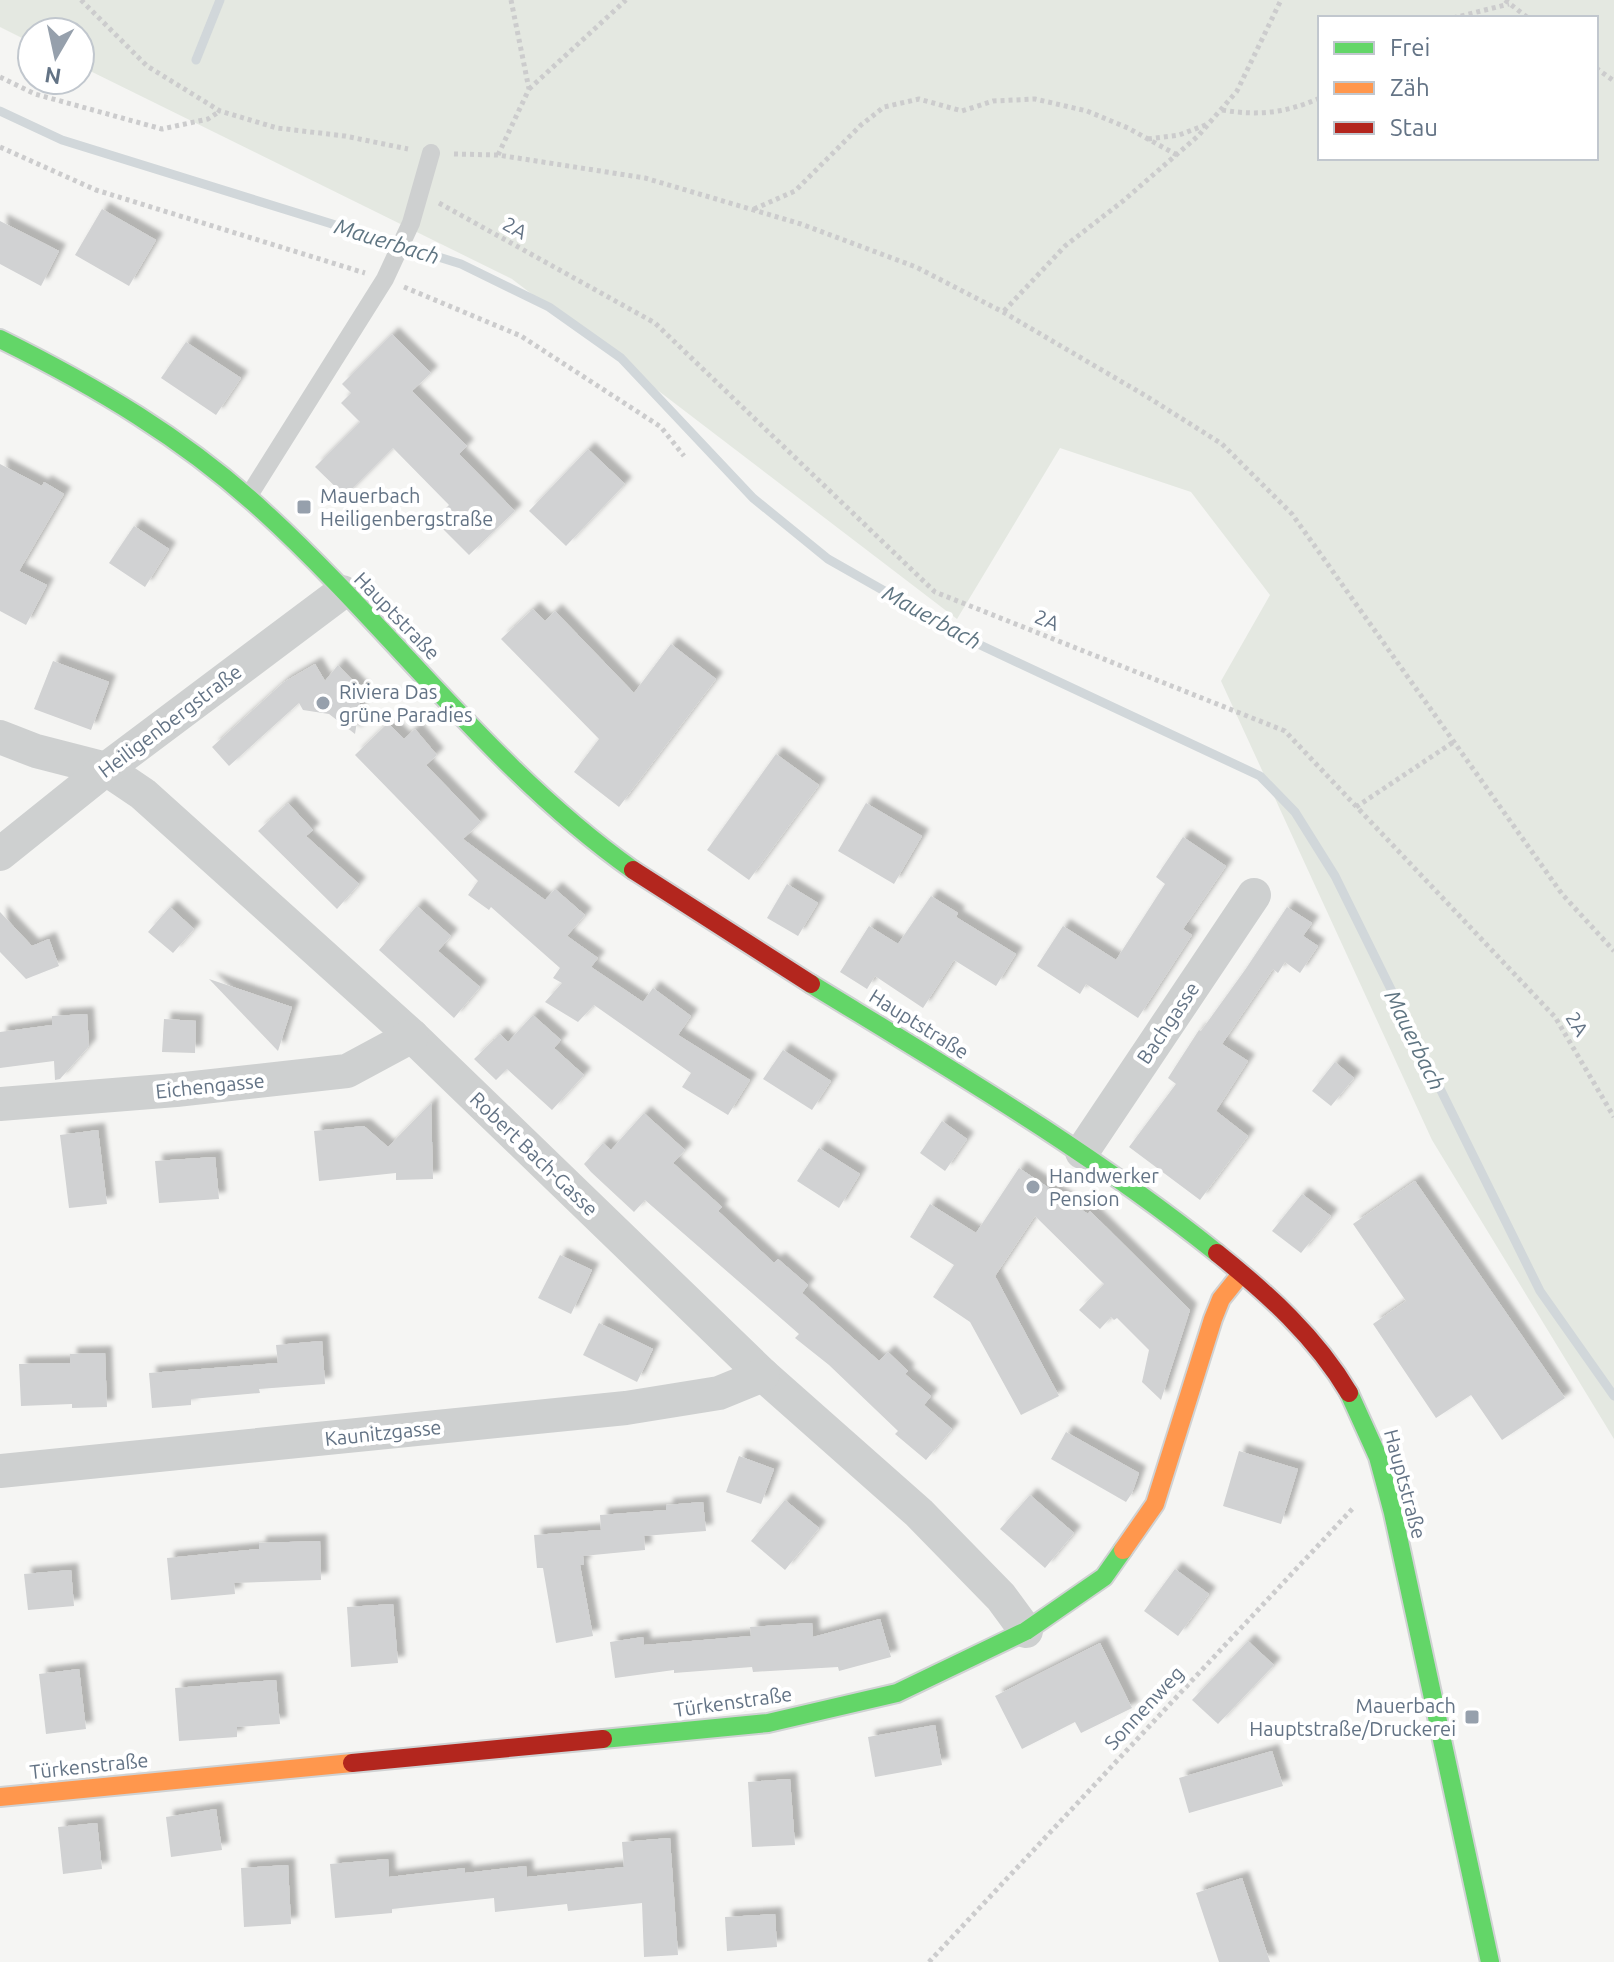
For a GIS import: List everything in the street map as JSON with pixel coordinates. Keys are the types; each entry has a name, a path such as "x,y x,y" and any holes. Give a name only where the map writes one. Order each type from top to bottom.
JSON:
{"main road":[{"name":"Hauptstraße","path":"0,339 48,362 117,402 201,459 248,497 507,763 584,834 719,928 1082,1152 1133,1188 1241,1274 1307,1335 1341,1380 1364,1421 1383,1477 1441,1722 1490,1962"},
{"name":"Türkenstraße","path":"0,1797 768,1723 897,1693 1026,1631 1104,1577 1155,1504 1213,1319 1221,1299 1241,1274"}],"street":[{"name":"Heiligenbergstraße","path":"0,854 106,769 342,592"},
{"name":"Robert Bach-Gasse","path":"0,737 36,751 106,769 143,794 412,1036 763,1375 919,1513 1001,1597 1026,1631"},
{"name":"Bachgasse","path":"1082,1152 1254,895"},
{"name":"Eichengasse","path":"0,1104 176,1090 347,1071 412,1036"},
{"name":"Kaunitzgasse","path":"0,1471 626,1408 719,1393 763,1375"}],"lane":[{"path":"248,497 385,279 411,223 431,153"}],"path":[{"path":"81,0 147,66 220,111 277,128 345,136 431,153 498,155 645,178 801,224 916,267 1003,312 1146,396 1222,444 1292,514 1562,894 1614,951"},
{"path":"511,0 529,89"},
{"path":"498,155 529,89 626,0"},
{"path":"1003,312 1065,246 1177,155 1221,110 1237,91 1281,0"},
{"path":"1460,16 1507,2 1525,16"},
{"path":"0,77 35,94 162,129 208,119 220,111"},
{"path":"754,210 795,191 861,125 884,107 919,99 962,111 993,101 1035,99 1087,111 1177,155"},
{"path":"1221,110 1250,115 1291,111 1318,99"},
{"path":"1147,139 1179,135 1209,123"},
{"name":"2A","path":"421,192 655,323 935,592 1285,731 1555,1017 1614,1117"},
{"path":"1356,807 1455,741"},
{"name":"Sonnenweg","path":"929,1962 1383,1477"}],"shaded area":[{"path":"0,0 1614,0 1614,1439 1432,1140 1221,681 1270,595 1191,492 1060,448 957,619 512,279 96,74 96,16 16,16 16,35 0,27"}],"building":[{"path":"102,209 156,240 129,286 75,255"},
{"path":"0,221 59,251 41,286 0,264"},
{"path":"392,334 431,373 412,391 467,446 459,454 515,511 469,555 441,527 453,515 446,508 449,505 393,448 345,496 315,467 360,422 341,403 351,393 342,384"},
{"path":"186,342 241,378 216,415 161,378"},
{"path":"588,449 625,484 566,546 529,511"},
{"path":"0,464 64,494 19,571 47,585 26,625 0,611"},
{"path":"134,526 169,549 145,587 109,563"},
{"path":"533,609 545,621 555,611 634,693 671,644 716,679 619,807 574,772 599,739 501,639"},
{"path":"53,661 109,682 91,730 34,709"},
{"path":"315,664 325,681 338,665 362,690 355,734 329,714 303,710 299,703 229,766 212,747 284,682"},
{"path":"388,723 404,739 415,729 437,755 426,765 481,822 463,839 545,900 555,889 585,915 567,936 598,958 591,967 643,1002 653,988 691,1016 678,1035 750,1080 728,1115 682,1087 691,1073 594,1005 578,1022 545,1002 562,983 553,978 560,968 491,907 489,910 468,895 478,881 355,755"},
{"path":"776,754 819,785 749,880 707,850"},
{"path":"288,803 313,830 306,836 359,884 337,909 258,831"},
{"path":"866,803 922,836 894,884 838,851"},
{"path":"1183,837 1226,866 1183,929 1192,935 1138,1018 1086,984 1080,994 1037,966 1063,926 1116,960 1165,884 1156,877"},
{"path":"787,884 818,903 798,936 767,918"},
{"path":"931,896 958,913 956,917 1016,954 996,986 954,960 923,1008 875,976 867,989 840,972 869,926 898,944"},
{"path":"417,906 451,936 438,951 480,987 454,1018 379,950"},
{"path":"170,907 194,929 173,953 148,932"},
{"path":"1287,907 1312,923 1303,936 1318,946 1300,973 1285,962 1278,973 1273,969 1222,1044 1248,1061 1216,1111 1248,1136 1200,1200 1129,1147 1176,1084 1168,1078 1199,1030 1245,970"},
{"path":"0,912 32,946 49,939 59,966 26,979 0,952"},
{"path":"209,979 292,1007 278,1051"},
{"path":"87,1014 89,1046 60,1079 55,1080 54,1061 0,1068 0,1032 52,1025 52,1016"},
{"path":"533,1015 561,1040 554,1048 584,1075 552,1110 507,1069 496,1080 474,1059 500,1034 508,1042"},
{"path":"164,1019 196,1021 195,1053 162,1052"},
{"path":"783,1050 831,1081 812,1110 763,1079"},
{"path":"1335,1062 1354,1078 1331,1106 1312,1091"},
{"path":"431,1103 433,1179 396,1180 396,1173 319,1181 314,1131 364,1126 388,1147"},
{"path":"644,1113 685,1150 673,1163 722,1207 718,1211 774,1263 778,1259 808,1285 802,1293 879,1361 888,1352 908,1371 905,1374 931,1396 924,1405 952,1429 926,1460 895,1434 898,1431 829,1365 795,1338 799,1334 645,1200 634,1212 584,1164 603,1143 611,1150"},
{"path":"942,1121 967,1139 945,1171 920,1153"},
{"path":"98,1130 107,1204 69,1208 60,1135"},
{"path":"819,1148 860,1174 839,1208 797,1181"},
{"path":"215,1157 219,1199 159,1203 155,1161"},
{"path":"1019,1168 1088,1214 1090,1211 1190,1310 1161,1400 1142,1382 1149,1350 1117,1318 1114,1320 1111,1317 1100,1329 1079,1310 1104,1284 1035,1216 995,1276 1059,1396 1021,1415 970,1322 933,1297 954,1265 910,1237 930,1204 976,1233"},
{"path":"1415,1181 1565,1398 1502,1440 1471,1395 1436,1418 1373,1324 1406,1301 1353,1224"},
{"path":"1302,1194 1331,1216 1301,1253 1272,1231"},
{"path":"560,1255 592,1270 571,1314 538,1298"},
{"path":"599,1323 653,1349 637,1382 583,1355"},
{"path":"322,1341 325,1384 259,1389 260,1393 191,1399 191,1405 152,1408 149,1373 278,1363 276,1345"},
{"path":"105,1353 107,1407 72,1408 72,1404 21,1406 19,1364 70,1363 70,1354"},
{"path":"1066,1432 1139,1473 1126,1502 1051,1459"},
{"path":"1239,1451 1298,1469 1281,1524 1223,1506"},
{"path":"739,1456 774,1469 761,1504 726,1492"},
{"path":"1030,1495 1074,1533 1045,1568 1000,1529"},
{"path":"785,1500 819,1528 785,1570 751,1541"},
{"path":"703,1502 706,1531 644,1536 645,1550 583,1556 584,1565 580,1565 593,1636 556,1643 543,1568 537,1568 534,1535 601,1530 600,1515 666,1510 666,1505"},
{"path":"320,1541 321,1580 234,1583 235,1594 171,1600 167,1558 259,1549 259,1543"},
{"path":"1175,1569 1209,1594 1178,1636 1144,1611"},
{"path":"71,1570 74,1606 28,1610 24,1574"},
{"path":"393,1604 398,1663 351,1667 347,1607"},
{"path":"880,1619 891,1657 839,1671 838,1667 753,1672 752,1667 674,1673 674,1670 615,1678 610,1642 643,1637 644,1645 751,1636 750,1627 812,1623 813,1637"},
{"path":"1248,1641 1274,1665 1218,1724 1192,1700"},
{"path":"1100,1643 1132,1708 1081,1733 1075,1722 1022,1749 995,1696"},
{"path":"79,1669 86,1729 46,1734 39,1674"},
{"path":"276,1680 280,1724 237,1727 237,1737 179,1741 175,1688"},
{"path":"935,1725 942,1765 875,1777 868,1737"},
{"path":"1272,1751 1283,1786 1189,1813 1179,1778"},
{"path":"790,1779 795,1845 752,1847 748,1782"},
{"path":"216,1809 222,1850 171,1857 166,1817"},
{"path":"97,1823 102,1869 63,1874 58,1827"},
{"path":"670,1838 678,1955 644,1957 642,1903 568,1911 567,1904 495,1912 494,1898 335,1918 330,1864 388,1859 389,1877 465,1868 465,1873 526,1866 527,1877 624,1867 622,1842"},
{"path":"288,1865 291,1924 244,1927 241,1868"},
{"path":"1242,1878 1270,1962 1219,1962 1196,1893"},
{"path":"775,1914 777,1947 727,1951 725,1917"}],"waterway":[{"path":"196,60 220,0"},
{"name":"Mauerbach","path":"0,111 62,140 461,264 549,307 621,358 753,498 828,559 976,643 1260,776 1295,812 1335,876 1540,1291 1614,1396"}],"traffic: fast":[{"path":"0,339 138,416 171,437 233,485 310,556 487,743 582,831 633,870"},
{"path":"811,984 1069,1145 1217,1253"},
{"path":"1349,1393 1378,1457 1393,1513 1490,1962"},
{"path":"603,1739 768,1723 897,1693 1026,1631 1104,1577 1123,1550"}],"traffic: slow":[{"path":"1123,1550 1155,1504 1213,1319 1221,1299 1241,1274"},
{"path":"0,1797 352,1763"}],"traffic: jam":[{"path":"633,870 811,984"},
{"path":"1217,1253 1306,1335 1349,1393"},
{"path":"352,1763 603,1739"}],"place":[{"name":"Mauerbach Heiligenbergstraße","path":"304,507"},
{"name":"Riviera Das grüne Paradies","path":"323,703"},
{"name":"Handwerker Pension","path":"1033,1187"},
{"name":"Mauerbach Hauptstraße/Druckerei","path":"1472,1717"}]}
